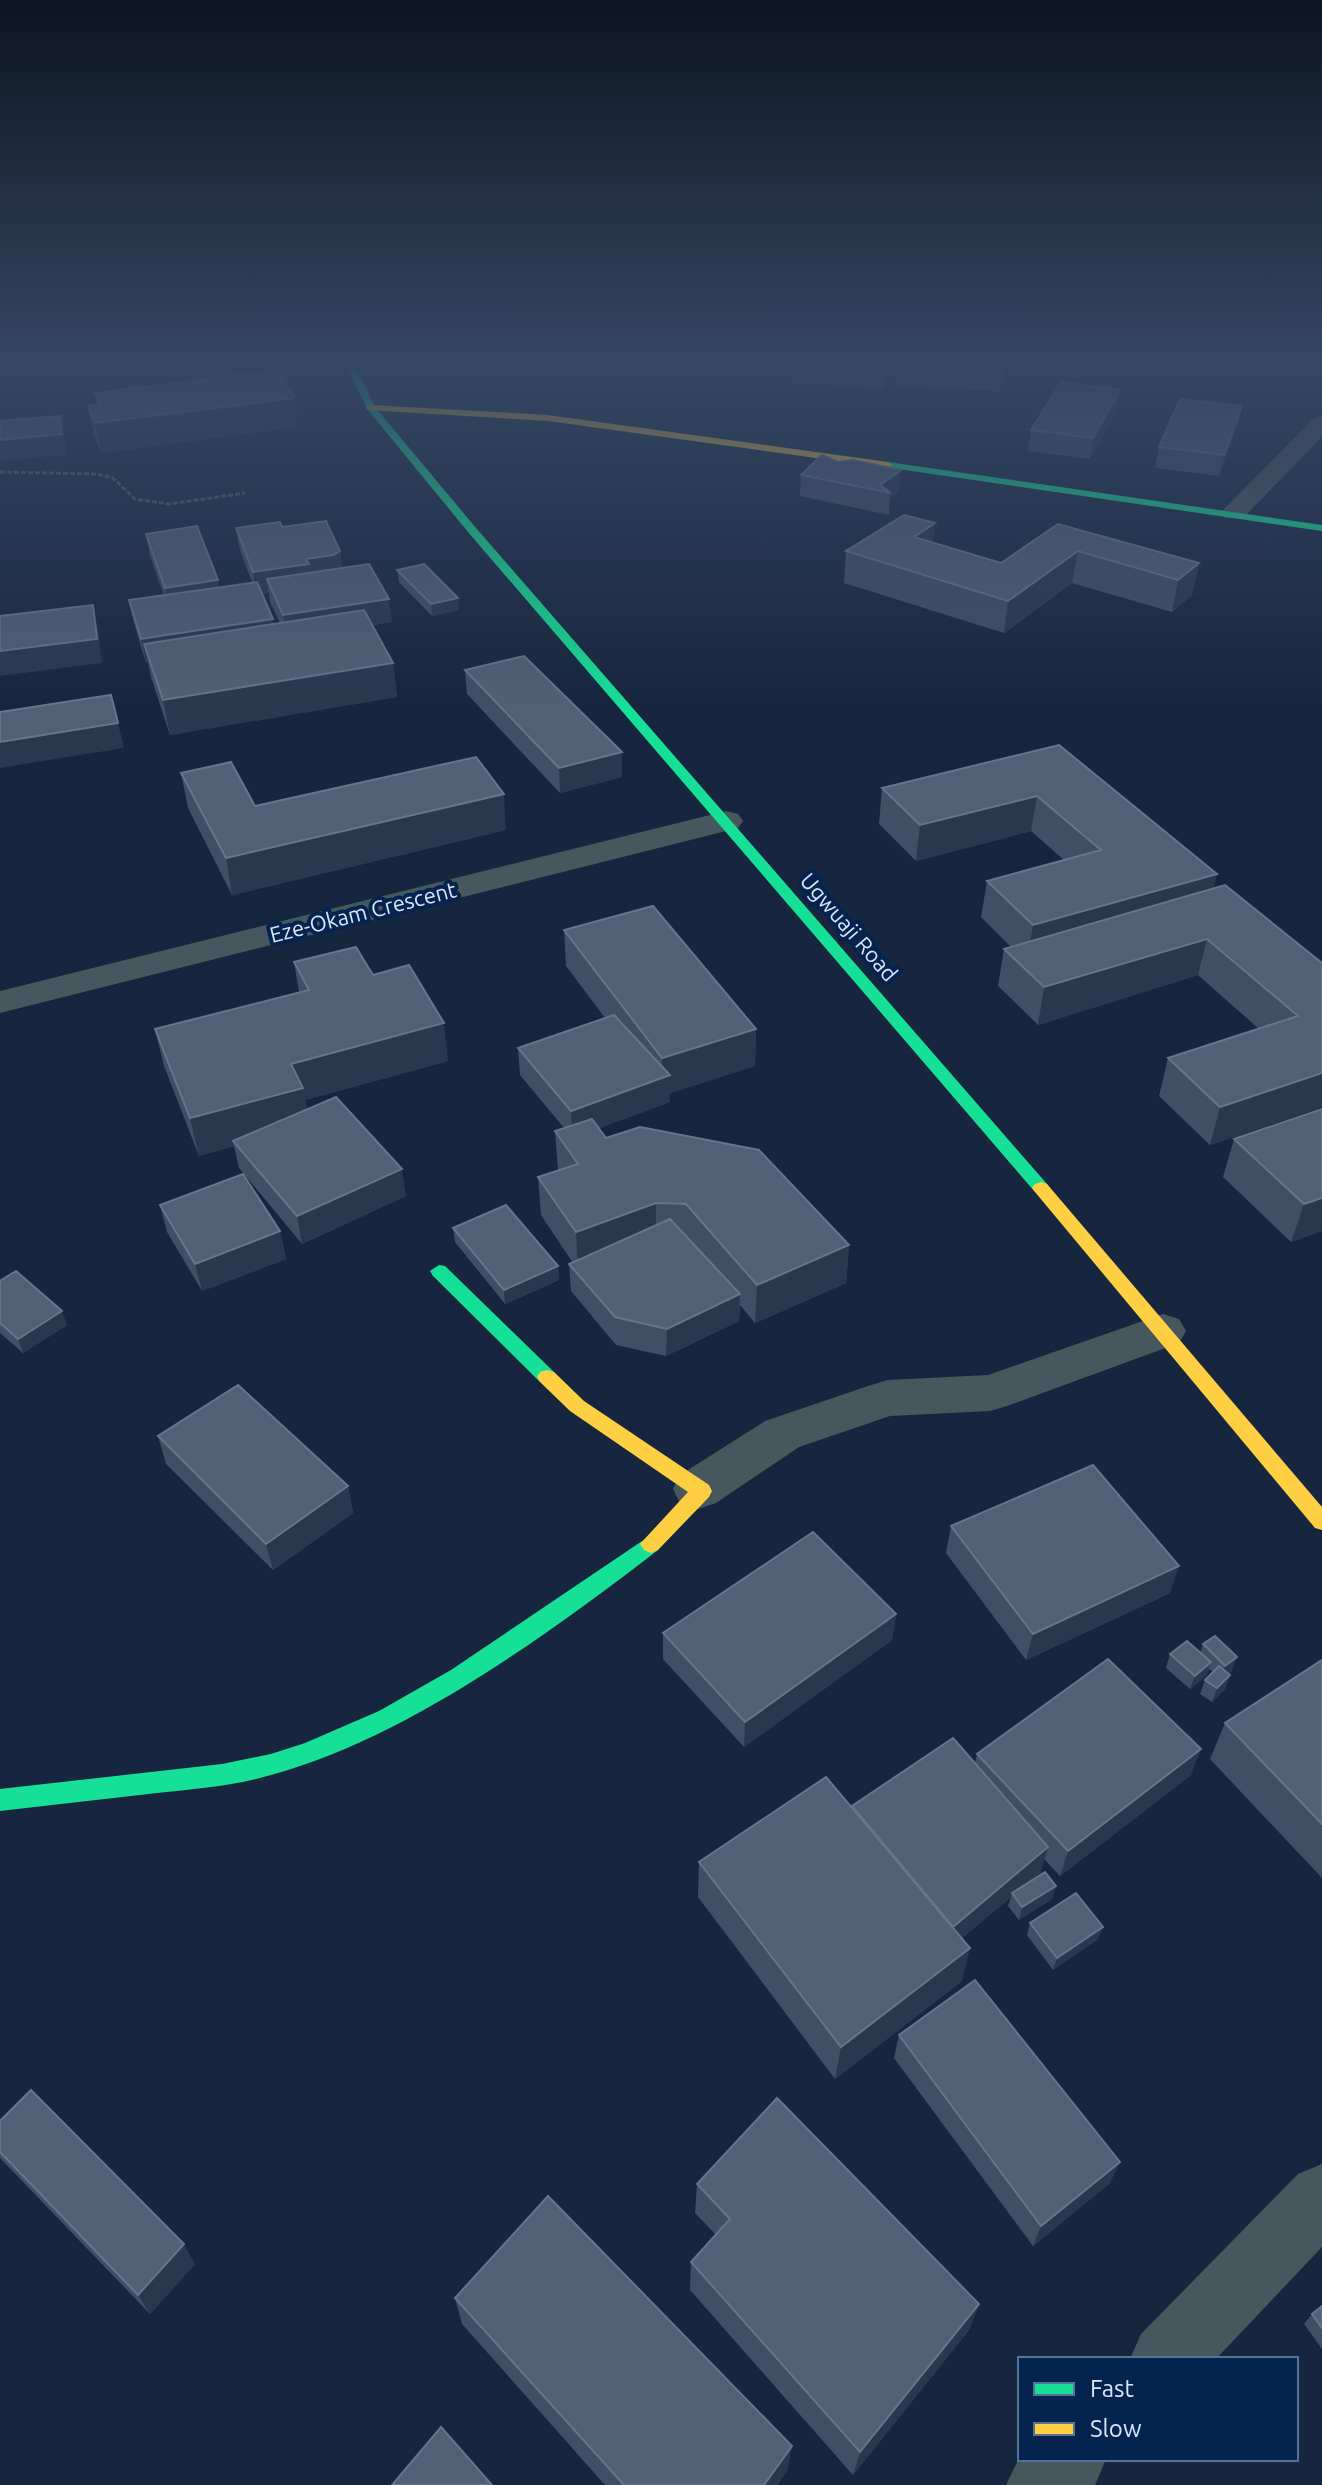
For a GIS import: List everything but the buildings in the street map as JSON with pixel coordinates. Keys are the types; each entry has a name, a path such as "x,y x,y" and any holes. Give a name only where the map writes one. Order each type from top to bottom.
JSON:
{"main road":[{"name":"Ugwuaji Road","path":"427,476 1163,1331 1322,1522"},
{"path":"967,476 1322,528"},
{"path":"0,1800 242,1771 270,1765 373,1725 512,1645 669,1531 702,1491 577,1406 439,1271"}],"street":[{"path":"1234,513 1270,476"},
{"name":"Eze-Okam Crescent","path":"0,1002 726,821"},
{"path":"698,1489 782,1434 888,1398 990,1393 1163,1331"},
{"path":"1168,2357 1322,2198"},
{"path":"1044,2485 1067,2461"}],"path":[{"path":"105,476 113,478 135,499 170,504 245,493"}],"traffic: fast":[{"path":"427,476 1041,1188"},
{"path":"964,476 1322,528"},
{"path":"439,1271 547,1377"},
{"path":"0,1800 222,1775 271,1765 310,1752 387,1718 459,1677 602,1581 651,1544"}],"traffic: slow":[{"path":"1041,1188 1322,1522"},
{"path":"547,1377 577,1406 702,1491 651,1544"}]}
